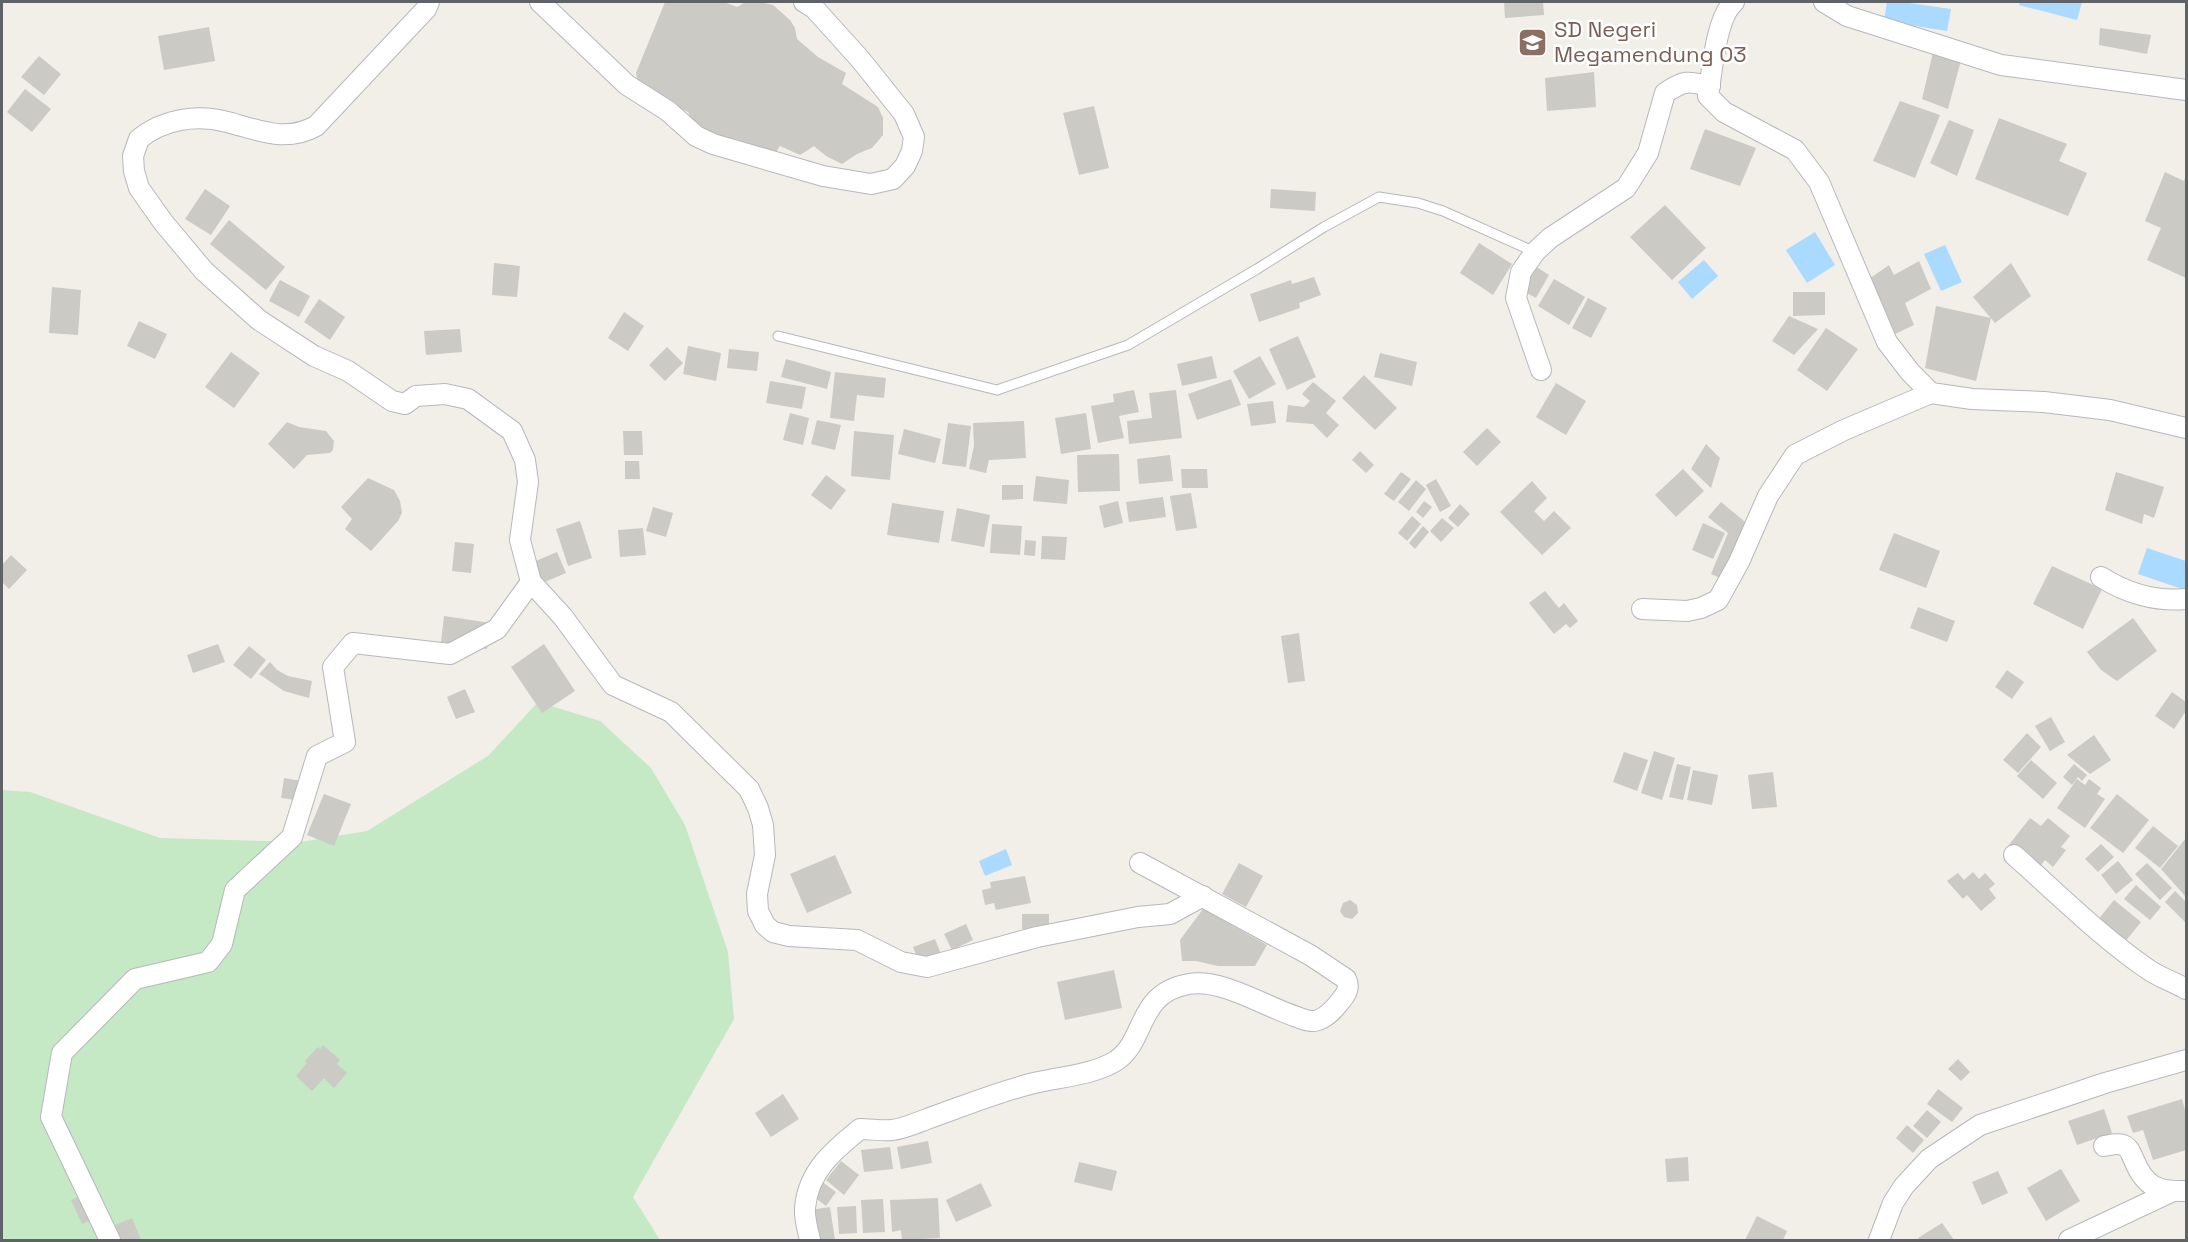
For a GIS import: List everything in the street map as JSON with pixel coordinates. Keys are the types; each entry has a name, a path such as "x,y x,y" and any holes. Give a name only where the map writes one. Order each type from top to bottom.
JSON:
{"street":[{"path":"429,2 426,9 316,126 303,134 286,135 260,133 207,118 170,121 139,139 133,156 139,189 204,271 259,320 314,356 348,371 392,401 405,404 416,396 445,394 468,399 512,431 525,460 528,482 520,540 531,582 563,617 613,686 671,711 749,789 763,825 765,855 757,894 758,912 765,925 773,932 789,936 857,940 901,962 927,967 1038,937 1138,917 1170,914 1203,896"},
{"path":"540,2 627,85 668,111 696,136 713,144 823,176 871,184 893,179 904,166 912,151 915,137 904,114 860,59 813,8 804,2"},
{"path":"1734,2 1730,5 1722,22 1708,96 1724,112 1795,150 1819,183 1887,342 1910,372 1931,393"},
{"path":"1824,2 1847,16 2001,65 2187,90"},
{"path":"1541,370 1516,298 1521,272 1535,252 1550,238 1626,188 1648,153 1665,93 1680,83 1688,81 1710,86"},
{"path":"1642,609 1687,611 1719,600 1768,496 1795,455 1844,430 1931,393 1972,399 2044,402 2110,410 2187,428"},
{"path":"2101,577 2118,588 2136,594 2175,600 2187,599"},
{"path":"110,1240 51,1117 62,1053 135,979 208,962 222,944 235,890 292,837 317,756 345,742 333,667 353,643 450,654 497,629 531,582"},
{"path":"2014,855 2077,912 2134,959 2187,989"},
{"path":"810,1240 804,1209 812,1177 827,1157 860,1129 894,1130 1029,1084 1094,1069 1113,1062 1125,1054 1152,1004 1164,993 1182,985 1200,982 1236,992 1311,1021 1318,1021 1326,1016 1348,990 1346,979 1310,955 1140,863"},
{"path":"1879,1240 1893,1203 1904,1186 1929,1159 1980,1125 2105,1083 2187,1060"},
{"path":"2104,1146 2121,1144 2130,1149 2141,1176 2152,1186 2180,1191"},
{"path":"2069,1240 2180,1191"}],"lane":[{"path":"778,336 997,390 1128,345 1257,270 1324,227 1379,197 1418,203 1443,211 1535,252"}],"green space":[{"path":"538,702 600,721 651,768 685,825 728,952 734,1019 633,1197 660,1240 2,1240 2,790 30,792 160,838 301,842 367,831 488,756"}],"water":[{"path":"1887,2 1951,9 1947,31 1884,21"},
{"path":"2020,2 2082,2 2077,20 2019,5"},
{"path":"1815,232 1835,265 1807,283 1786,250"},
{"path":"1945,245 1962,282 1941,291 1924,254"},
{"path":"1704,260 1718,276 1692,299 1678,282"},
{"path":"2147,548 2186,561 2185,590 2138,574"},
{"path":"1006,849 1012,865 985,876 979,861"}],"building":[{"path":"665,2 724,2 737,7 744,3 761,2 773,5 790,20 795,28 797,39 818,57 846,73 842,84 878,107 883,118 883,135 872,148 842,164 826,156 814,146 800,155 780,146 773,157 736,139 713,137 697,129 688,112 639,89 636,73"},
{"path":"1504,2 1543,2 1544,15 1505,18"},
{"path":"209,27 215,61 164,70 158,36"},
{"path":"2100,28 2151,35 2147,54 2099,45"},
{"path":"1934,48 1961,60 1948,109 1922,99"},
{"path":"39,56 61,74 44,95 21,77"},
{"path":"1594,72 1596,107 1547,111 1545,78"},
{"path":"25,89 51,109 32,132 7,112"},
{"path":"1900,101 1940,115 1915,178 1873,161"},
{"path":"1094,106 1109,168 1079,175 1063,113"},
{"path":"1999,118 2067,144 2059,161 2087,173 2068,216 1975,179"},
{"path":"1949,120 1974,130 1957,176 1930,163"},
{"path":"1705,129 1756,148 1740,186 1690,169"},
{"path":"2165,172 2184,181 2186,175 2186,278 2147,260 2161,228 2145,221"},
{"path":"205,189 230,206 211,235 185,219"},
{"path":"1271,189 1316,192 1315,211 1270,208"},
{"path":"1665,205 1706,248 1672,280 1630,237"},
{"path":"229,220 285,267 266,290 210,244"},
{"path":"1479,243 1512,264 1493,295 1460,273"},
{"path":"1919,261 1931,289 1905,303 1914,325 1893,335 1869,279 1889,265 1894,275"},
{"path":"494,263 520,266 517,297 492,295"},
{"path":"2011,263 2031,296 1995,323 1973,297"},
{"path":"1535,266 1549,275 1536,298 1521,290"},
{"path":"1314,277 1321,295 1299,303 1300,308 1259,322 1250,294 1291,280 1292,284"},
{"path":"1554,279 1585,297 1569,325 1538,306"},
{"path":"280,280 310,296 299,317 269,301"},
{"path":"52,287 81,290 78,335 49,333"},
{"path":"1793,292 1825,292 1825,315 1793,316"},
{"path":"1588,298 1607,308 1591,338 1572,328"},
{"path":"319,299 345,317 330,340 304,322"},
{"path":"1936,306 1991,318 1976,381 1925,368"},
{"path":"624,312 644,326 628,351 608,338"},
{"path":"1789,316 1818,329 1794,355 1772,341"},
{"path":"139,321 167,334 155,359 127,346"},
{"path":"1826,328 1858,349 1827,391 1797,370"},
{"path":"460,329 462,352 426,355 424,331"},
{"path":"1298,336 1316,377 1287,390 1269,349"},
{"path":"688,346 721,353 716,381 683,374"},
{"path":"667,347 683,363 665,381 649,365"},
{"path":"729,349 759,352 757,371 727,368"},
{"path":"231,352 260,373 234,408 205,387"},
{"path":"1380,353 1417,362 1412,386 1374,377"},
{"path":"1212,356 1217,378 1182,386 1177,364"},
{"path":"1260,356 1276,384 1249,399 1233,371"},
{"path":"786,359 831,372 827,389 781,377"},
{"path":"835,372 886,378 884,398 857,395 854,421 830,418"},
{"path":"1364,375 1397,408 1375,430 1342,398"},
{"path":"1231,379 1241,405 1197,420 1188,394"},
{"path":"770,381 806,387 802,409 766,403"},
{"path":"1313,382 1336,401 1326,413 1339,425 1327,438 1313,424 1286,422 1288,405 1304,407 1310,401 1302,394"},
{"path":"1556,383 1586,401 1566,435 1536,417"},
{"path":"1134,390 1139,412 1119,416 1124,438 1098,443 1091,406 1114,402 1113,394"},
{"path":"1176,390 1182,438 1129,444 1127,421 1152,418 1149,393"},
{"path":"1273,401 1276,423 1251,426 1247,404"},
{"path":"790,413 809,418 803,445 783,440"},
{"path":"1086,413 1091,449 1061,454 1055,418"},
{"path":"817,420 841,425 835,450 811,444"},
{"path":"1024,421 1026,458 989,460 986,473 969,469 974,446 973,423"},
{"path":"287,422 299,427 326,431 334,441 333,450 330,453 307,455 294,469 268,444"},
{"path":"948,423 971,426 966,467 942,464"},
{"path":"1487,428 1501,442 1477,466 1463,452"},
{"path":"904,429 941,439 935,463 898,454"},
{"path":"623,431 642,431 643,455 624,455"},
{"path":"854,431 894,435 890,480 851,476"},
{"path":"1706,444 1720,458 1711,488 1691,469"},
{"path":"1360,451 1374,465 1366,473 1352,460"},
{"path":"1119,454 1120,491 1078,492 1077,455"},
{"path":"1170,455 1173,481 1139,484 1137,459"},
{"path":"625,461 639,461 640,479 625,479"},
{"path":"1181,469 1207,469 1208,488 1182,488"},
{"path":"1683,469 1704,491 1676,517 1655,495"},
{"path":"1401,472 1411,479 1394,501 1384,494"},
{"path":"2116,472 2164,487 2154,518 2144,514 2142,524 2105,510"},
{"path":"826,475 846,490 831,510 811,495"},
{"path":"1036,476 1069,480 1067,504 1033,501"},
{"path":"368,478 394,490 400,501 402,513 398,521 371,551 345,529 352,519 341,507"},
{"path":"1436,479 1451,506 1440,512 1426,485"},
{"path":"1416,480 1426,489 1409,511 1398,502"},
{"path":"1532,481 1547,498 1534,511 1544,521 1554,511 1571,528 1542,555 1500,512"},
{"path":"1002,485 1023,485 1023,499 1002,500"},
{"path":"1191,493 1197,528 1176,531 1170,496"},
{"path":"1163,497 1166,517 1129,522 1126,502"},
{"path":"1118,501 1123,523 1104,528 1099,506"},
{"path":"1424,501 1432,507 1423,518 1416,512"},
{"path":"1721,502 1750,526 1725,580 1711,574 1728,533 1708,517"},
{"path":"892,503 944,511 939,543 887,535"},
{"path":"1460,504 1470,514 1458,527 1448,518"},
{"path":"653,507 673,513 666,537 646,531"},
{"path":"957,508 990,515 984,547 951,541"},
{"path":"1412,516 1421,524 1407,541 1398,533"},
{"path":"1442,518 1454,528 1441,542 1430,531"},
{"path":"580,521 592,558 568,566 556,529"},
{"path":"1703,523 1725,533 1713,559 1692,550"},
{"path":"992,524 1022,526 1020,555 990,553"},
{"path":"1423,526 1429,532 1415,549 1409,543"},
{"path":"643,528 646,555 620,557 618,530"},
{"path":"1894,533 1940,551 1926,588 1879,570"},
{"path":"1042,536 1067,537 1065,560 1041,559"},
{"path":"1025,540 1036,541 1035,556 1024,555"},
{"path":"455,542 474,544 471,573 452,571"},
{"path":"557,552 566,573 533,587 524,566"},
{"path":"11,555 27,570 9,589 2,582 2,565"},
{"path":"2052,566 2102,589 2083,629 2033,604"},
{"path":"1545,591 1559,608 1564,603 1578,621 1570,628 1566,624 1554,634 1529,603"},
{"path":"1918,607 1955,621 1947,642 1910,628"},
{"path":"444,616 491,623 487,649 441,642"},
{"path":"2133,618 2157,651 2117,681 2101,670 2087,652"},
{"path":"1299,633 1305,681 1288,683 1281,636"},
{"path":"218,644 225,662 193,673 187,655"},
{"path":"544,644 575,691 542,713 511,667"},
{"path":"249,646 266,660 251,679 233,665"},
{"path":"270,662 277,670 288,676 312,681 309,698 284,691 259,674"},
{"path":"2007,670 2024,682 2012,699 1995,687"},
{"path":"465,689 475,712 456,719 447,697"},
{"path":"2172,692 2186,702 2186,711 2174,729 2155,716"},
{"path":"2051,717 2065,742 2050,751 2035,726"},
{"path":"2027,733 2041,747 2018,773 2003,760"},
{"path":"2094,735 2111,760 2090,774 2067,755"},
{"path":"1654,751 1675,758 1662,800 1641,793"},
{"path":"1624,752 1648,760 1637,791 1613,782"},
{"path":"2031,760 2057,783 2043,799 2017,776"},
{"path":"1677,764 1691,767 1683,800 1669,797"},
{"path":"2074,764 2087,775 2082,781 2078,777 2072,785 2063,777"},
{"path":"1693,770 1718,775 1712,805 1687,800"},
{"path":"1773,772 1777,807 1752,809 1748,775"},
{"path":"284,778 313,783 310,802 281,798"},
{"path":"2077,779 2085,785 2089,779 2101,788 2097,794 2105,799 2085,828 2057,808"},
{"path":"324,794 351,804 334,846 307,835"},
{"path":"2117,794 2149,820 2123,853 2090,828"},
{"path":"2030,818 2041,826 2048,818 2070,836 2061,847 2066,850 2053,867 2045,860 2037,870 2008,846"},
{"path":"2153,826 2178,846 2160,868 2135,848"},
{"path":"2186,838 2186,897 2161,869"},
{"path":"2101,844 2114,857 2098,872 2085,859"},
{"path":"835,855 852,893 807,913 790,874"},
{"path":"2118,861 2133,880 2116,894 2101,875"},
{"path":"1239,863 1263,876 1246,907 1222,894"},
{"path":"2147,863 2172,888 2160,900 2135,874"},
{"path":"1973,872 1979,879 1985,873 1995,884 1989,889 1996,898 1981,911 1967,895 1963,899 1947,881 1958,873 1964,880"},
{"path":"1025,876 1031,903 996,910 994,903 985,905 982,890 991,888 990,882"},
{"path":"2136,885 2161,907 2150,920 2124,899"},
{"path":"2175,891 2186,902 2186,923 2165,902"},
{"path":"1350,900 1357,905 1358,913 1352,919 1344,917 1340,911 1343,903"},
{"path":"2114,900 2141,922 2124,943 2097,921"},
{"path":"1203,909 1267,945 1255,966 1218,966 1196,961 1182,961 1180,940"},
{"path":"1022,914 1049,914 1049,929 1022,929"},
{"path":"966,924 973,940 952,950 944,934"},
{"path":"935,939 941,954 919,963 913,947"},
{"path":"1114,970 1122,1008 1065,1020 1057,982"},
{"path":"323,1045 340,1060 337,1064 347,1073 334,1088 324,1078 312,1091 296,1076 307,1063 305,1061 318,1047 320,1049"},
{"path":"1958,1059 1970,1072 1961,1081 1948,1069"},
{"path":"1938,1089 1963,1108 1952,1122 1927,1104"},
{"path":"783,1094 799,1119 771,1137 755,1113"},
{"path":"2182,1099 2186,1114 2186,1150 2153,1160 2143,1130 2133,1133 2127,1116"},
{"path":"2104,1109 2112,1133 2077,1145 2068,1121"},
{"path":"1927,1110 1941,1122 1927,1138 1913,1126"},
{"path":"1907,1125 1924,1140 1913,1153 1896,1138"},
{"path":"928,1141 932,1163 901,1169 897,1147"},
{"path":"890,1147 893,1169 864,1172 861,1150"},
{"path":"1688,1157 1689,1181 1667,1182 1665,1159"},
{"path":"841,1161 859,1175 844,1195 826,1180"},
{"path":"1079,1162 1117,1171 1112,1191 1074,1182"},
{"path":"2061,1169 2080,1201 2046,1221 2027,1188"},
{"path":"1998,1171 2008,1193 1982,1205 1972,1182"},
{"path":"821,1181 836,1192 826,1206 810,1194"},
{"path":"981,1183 992,1206 956,1222 946,1200"},
{"path":"87,1193 98,1217 82,1224 71,1200"},
{"path":"938,1198 940,1238 902,1240 901,1230 892,1232 890,1200"},
{"path":"883,1199 885,1232 863,1233 861,1200"},
{"path":"856,1206 857,1233 839,1234 837,1207"},
{"path":"830,1207 835,1240 815,1240 810,1210"},
{"path":"1757,1216 1787,1231 1783,1240 1745,1240"},
{"path":"132,1218 141,1240 122,1240 115,1225"},
{"path":"1942,1223 1954,1240 1920,1240 1918,1238"}],"place":[{"name":"SD Negeri Megamendung 03","path":"1533,42"}]}
